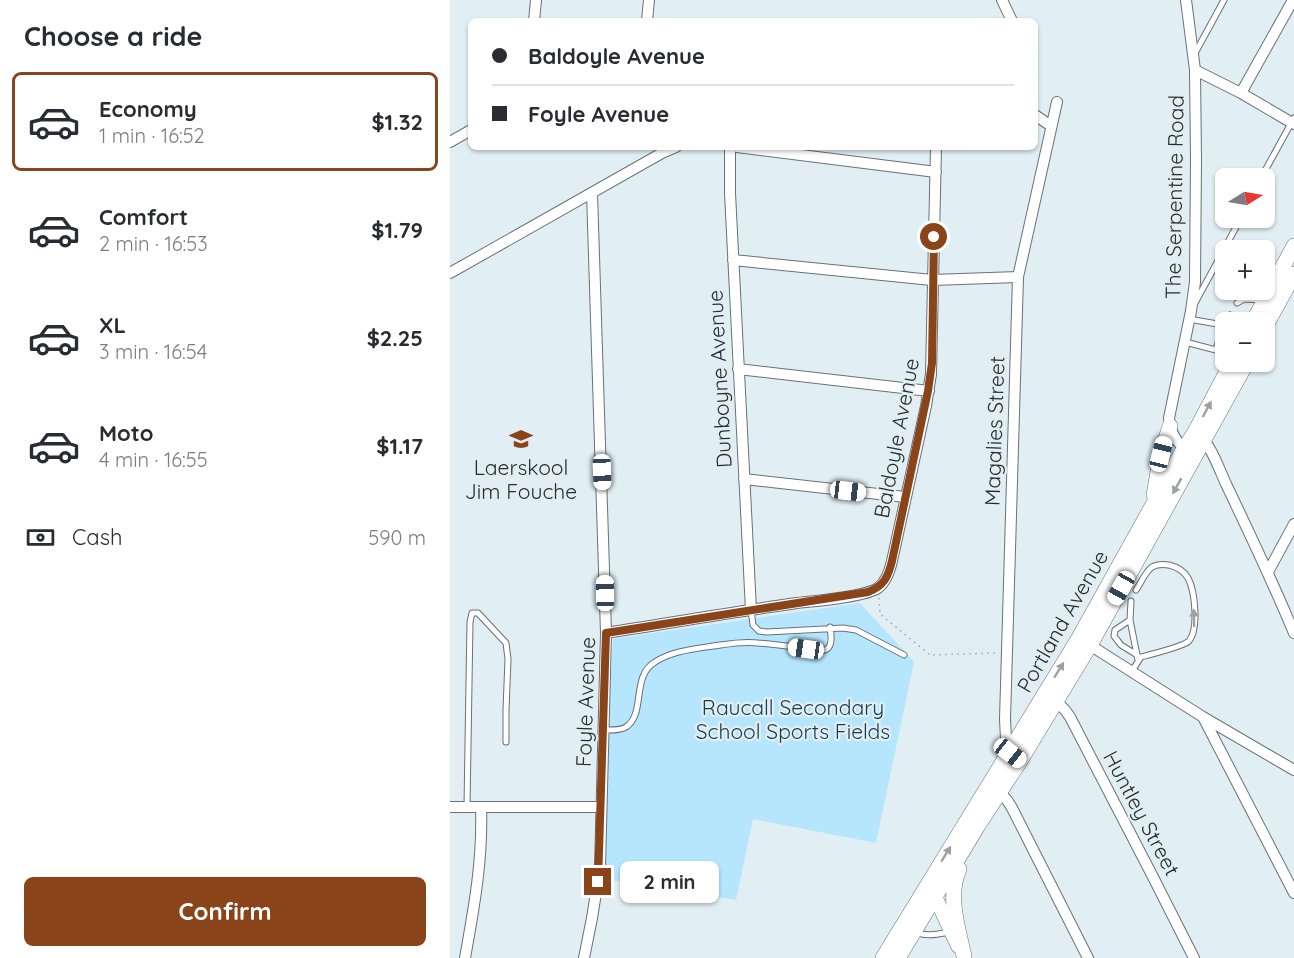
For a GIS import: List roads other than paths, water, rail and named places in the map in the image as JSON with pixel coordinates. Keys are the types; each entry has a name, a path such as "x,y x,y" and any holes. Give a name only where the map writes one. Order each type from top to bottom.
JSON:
{"main road":[{"path":"1275,281 1294,246"},
{"path":"1273,312 1294,274"},
{"path":"1258,312 1265,300"},
{"name":"Portland Avenue","path":"1199,436 1228,372"},
{"name":"Portland Avenue","path":"1084,641 1153,504 1241,372"},
{"path":"1153,504 1161,454 1170,426"},
{"name":"Portland Avenue","path":"898,958 929,883 1015,757 1084,641 1189,452"},
{"name":"Portland Avenue","path":"884,958 936,897 977,827 995,788"},
{"path":"964,957 956,921 954,890 956,877 977,827"}],"street":[{"path":"534,18 536,0"},
{"path":"647,18 649,0"},
{"path":"1002,0 1011,18"},
{"name":"The Serpentine Road","path":"1170,426 1169,418 1195,282 1195,70 1186,0"},
{"path":"1241,93 1293,0"},
{"path":"1195,70 1293,121"},
{"name":"Magalies Street","path":"1015,757 1005,729 1018,277 1057,102"},
{"path":"1038,117 1051,126"},
{"path":"450,142 468,132"},
{"path":"450,273 669,150"},
{"name":"Dunboyne Avenue","path":"730,150 733,260 751,610"},
{"path":"761,150 936,172"},
{"name":"Baldoyle Avenue","path":"751,610 868,592 878,588 890,568 932,363 936,150"},
{"name":"Foyle Avenue","path":"584,958 598,882 606,633 592,193"},
{"path":"733,260 932,280 1018,277"},
{"path":"738,369 928,391"},
{"path":"1170,426 1172,432 1189,452"},
{"path":"1199,436 1268,572 1294,633"},
{"path":"744,479 906,498"},
{"path":"1268,572 1294,524"},
{"path":"606,633 751,610"},
{"path":"1084,641 1203,717 1294,770"},
{"name":"Huntley Street","path":"1050,697 1070,717 1194,958"},
{"path":"1203,717 1294,893"},
{"path":"995,788 1012,808 1088,958"},
{"path":"450,807 601,807"},
{"path":"465,958 478,883 481,807"},
{"path":"929,883 964,957"}],"lane":[{"path":"1194,56 1224,0"},
{"path":"1267,168 1293,121"},
{"path":"1215,323 1190,315 1236,228"},
{"path":"1237,303 1242,300"},
{"path":"1185,342 1215,350"},
{"path":"1130,620 1115,630 1114,636 1121,645 1138,657 1184,645 1194,631 1193,597 1189,580 1177,568 1165,564 1153,566 1136,590"},
{"path":"1131,601 1130,620 1138,657 1132,672"},
{"path":"751,610 753,625 759,631 830,627 856,630 904,655"},
{"path":"467,807 472,613 478,613 506,643 508,659 506,742"},
{"path":"603,730 626,727 632,721 636,712 641,681 654,662 686,651 736,643 757,642 826,650 830,644 830,627"},
{"path":"909,928 921,934 930,935 951,932"}],"place":[{"name":"Laerskool Jim Fouche","path":"521,439"}],"park label":[{"name":"Raucall Secondary School Sports Fields","path":"793,719"}]}
